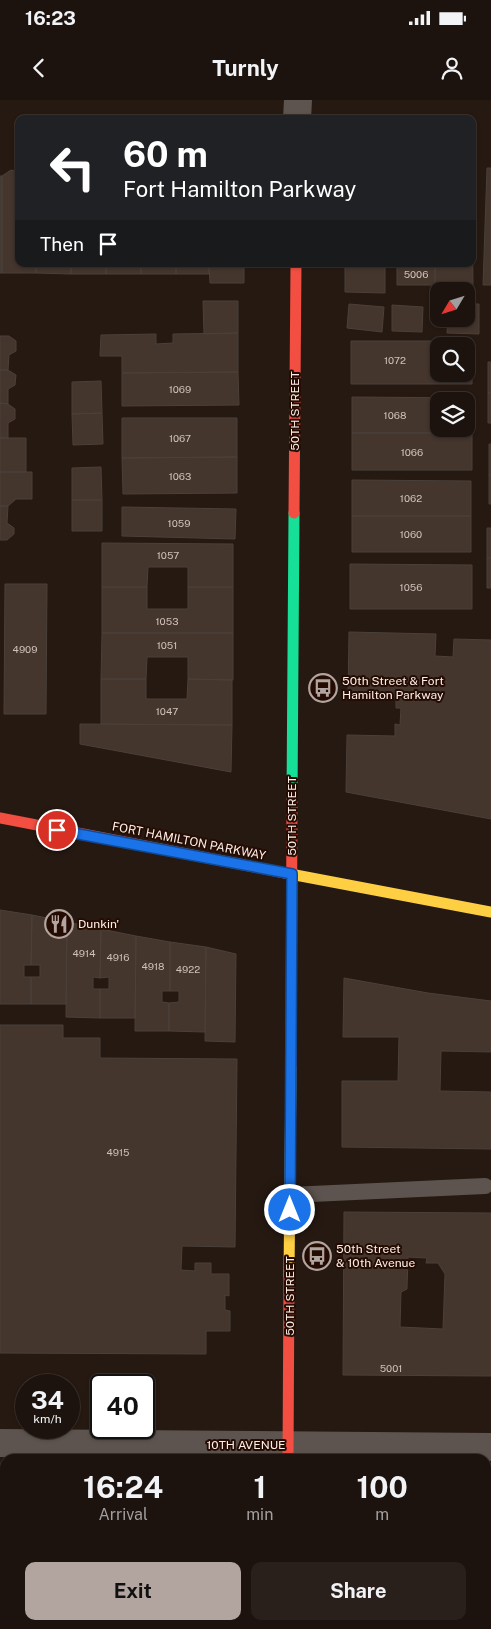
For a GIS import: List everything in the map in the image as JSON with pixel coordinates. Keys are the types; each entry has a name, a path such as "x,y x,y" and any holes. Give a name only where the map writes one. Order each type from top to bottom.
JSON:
{"street":[{"path":"298,100 298,115"},
{"name":"50TH STREET","path":"288,1452 296,267"},
{"name":"FORT HAMILTON PARKWAY","path":"0,818 491,912"},
{"name":"10TH AVENUE","path":"0,1443 288,1452 491,1447"}],"lane":[{"path":"290,1195 485,1186"}],"building":[{"path":"487,168 491,168 491,285 483,285"},
{"path":"11,170 15,171 15,267 36,267 36,273 2,273 2,176"},
{"path":"0,176 2,176 2,273 0,273"},
{"path":"36,267 71,267 71,274 36,273"},
{"path":"71,267 106,267 106,274 71,274"},
{"path":"106,267 141,267 141,274 106,274"},
{"path":"141,267 176,267 176,274 141,274"},
{"path":"176,267 209,267 209,274 176,274"},
{"path":"209,267 244,267 244,283 210,283"},
{"path":"345,267 385,267 385,293 345,292"},
{"path":"397,267 435,267 435,282 430,282 430,285 397,285"},
{"path":"435,267 473,267 473,282 435,282"},
{"path":"203,301 238,301 238,333 204,334"},
{"path":"349,304 384,307 382,332 347,328"},
{"path":"475,304 479,304 479,334 447,333 447,328 475,328"},
{"path":"392,305 423,307 422,332 392,331"},
{"path":"238,333 238,372 122,373 122,356 100,356 101,335 156,334 156,344 173,343 173,334"},
{"path":"0,336 9,336 16,341 16,351 9,355 8,370 0,370"},
{"path":"351,341 430,341 430,382 472,382 472,384 351,384"},
{"path":"488,362 491,362 491,393 488,393"},
{"path":"0,370 8,370 16,375 15,385 8,389 8,404 0,403"},
{"path":"238,372 239,405 122,406 122,373"},
{"path":"101,381 102,413 72,414 72,382"},
{"path":"488,393 491,393 491,423 488,423"},
{"path":"352,397 430,398 430,433 352,433"},
{"path":"0,403 8,404 15,409 15,419 8,423 8,438 0,438"},
{"path":"102,413 103,444 73,445 72,414"},
{"path":"122,418 237,418 237,457 122,458"},
{"path":"352,433 430,433 430,437 472,437 472,470 352,470"},
{"path":"0,438 26,438 26,472 0,472"},
{"path":"489,444 491,444 491,475 489,475"},
{"path":"237,457 237,493 123,494 122,458"},
{"path":"101,467 102,500 72,500 72,468"},
{"path":"0,472 32,472 32,499 15,499 8,506 0,506"},
{"path":"489,475 491,475 491,504 489,504"},
{"path":"352,480 471,481 471,516 352,516"},
{"path":"72,500 102,500 102,531 72,531"},
{"path":"0,506 8,506 7,523 14,528 14,534 7,540 0,540"},
{"path":"122,507 236,509 235,539 122,536"},
{"path":"352,516 471,516 471,552 352,552"},
{"path":"487,528 491,528 491,558 487,558"},
{"path":"102,543 233,544 233,587 188,587 188,567 148,567 147,587 102,587"},
{"path":"487,558 491,558 491,588 487,588"},
{"path":"350,564 472,565 472,609 350,609"},
{"path":"5,584 47,584 46,714 4,714"},
{"path":"102,587 147,587 147,609 188,609 188,587 233,587 233,633 102,633"},
{"path":"349,632 436,634 435,656 453,657 454,639 491,640 491,819 346,792 347,735 395,736 395,724 400,725 401,708 396,708 396,698 348,697"},
{"path":"102,633 233,633 233,680 188,679 188,657 147,657 146,679 101,679"},
{"path":"101,679 146,679 146,699 187,699 188,679 232,680 232,725 101,724"},
{"path":"80,724 232,725 231,772 80,744"},
{"path":"0,910 32,915 31,965 24,965 24,977 31,977 31,1004 0,1004"},
{"path":"32,915 67,922 66,1004 31,1004 31,977 40,977 40,965 31,965"},
{"path":"67,922 101,929 100,978 93,977 93,989 100,989 100,1018 66,1017"},
{"path":"101,929 136,936 135,1018 100,1018 100,989 109,989 109,977 100,978"},
{"path":"136,936 170,942 170,991 162,991 162,1002 169,1003 169,1031 135,1031"},
{"path":"170,942 206,947 205,1032 169,1031 169,1003 179,1002 179,991 170,991"},
{"path":"206,947 236,954 235,1042 205,1041"},
{"path":"344,978 428,993 491,1001 491,1052 441,1051 440,1091 491,1092 491,1149 342,1147 342,1081 398,1081 399,1037 343,1037"},
{"path":"0,1025 63,1025 63,1038 100,1038 100,1058 237,1059 235,1247 182,1246 181,1270 195,1271 195,1263 211,1263 211,1274 229,1274 229,1296 225,1295 225,1310 230,1311 230,1331 206,1331 206,1354 0,1353"},
{"path":"344,1212 491,1213 491,1376 343,1375","holes":["408,1257 427,1258 426,1263 438,1263 445,1274 443,1329 400,1327 401,1292 407,1289"]}],"traffic: fast":[{"path":"292,799 294,513"}],"traffic: slow":[{"path":"285,873 491,912"},
{"path":"289,1276 291,1068"}],"traffic: jam":[{"path":"294,513 296,267"},
{"path":"291,1068 292,799"},
{"path":"0,818 285,873"},
{"path":"288,1454 289,1276"}],"place":[{"name":"50th Street & Fort Hamilton Parkway","path":"323,688"},
{"name":"Dunkin'","path":"59,924"},
{"name":"50th Street & 10th Avenue","path":"317,1256"}],"route":[{"path":"57,830 292,874 290,1210"}]}
